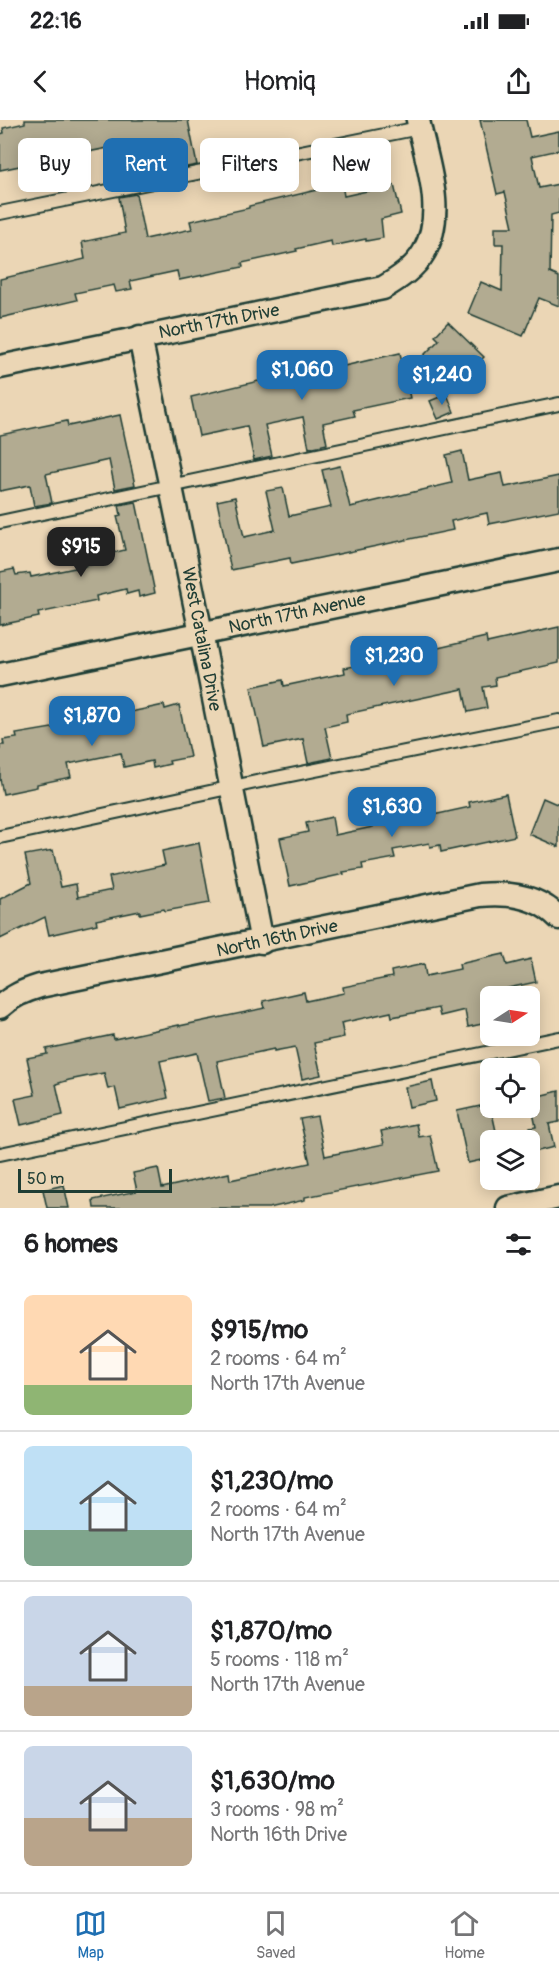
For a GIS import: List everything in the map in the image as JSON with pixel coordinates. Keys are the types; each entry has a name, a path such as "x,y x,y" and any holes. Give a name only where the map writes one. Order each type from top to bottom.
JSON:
{"street":[{"name":"North 17th Drive","path":"0,367 383,288 405,274 424,252 433,228 435,201 419,124"},
{"name":"West Catalina Drive","path":"140,338 262,942"},
{"name":"North 17th Avenue","path":"0,675 559,560"},
{"name":"North 16th Drive","path":"0,1007 24,991 40,986 262,942 480,895 501,893 520,896 538,903 557,916"},
{"path":"508,1208 559,1197"}],"lane":[{"path":"0,213 419,124"},
{"path":"0,522 559,404"},
{"path":"0,837 559,721"},
{"path":"0,1154 559,1038"}],"building":[{"path":"25,120 188,120 197,165 188,167 188,138 103,138 103,149 91,151 91,138 18,138 18,166 0,170 0,134 4,133 3,128 25,123"},
{"path":"480,120 526,120 530,137 559,131 559,150 532,156 539,188 559,184 559,213 551,215 550,273 559,277 559,306 539,298 523,336 468,313 481,282 502,291 503,244 495,244 495,227 513,227 505,192 497,194"},
{"path":"394,185 401,214 381,219 383,238 332,246 331,241 242,263 243,267 179,280 177,271 130,281 132,289 116,292 114,285 75,293 77,300 0,318 0,279 85,259 82,242 125,233 119,197 136,194 145,239 192,229 190,221 249,208 249,206 311,191 343,192 344,196 362,192 391,192 391,186"},
{"path":"448,322 484,357 473,368 466,361 447,380 423,356 439,340 435,336"},
{"path":"400,353 410,398 353,410 355,416 323,423 327,444 309,448 303,417 265,425 272,456 254,460 247,426 199,436 191,397 288,374 291,386 329,377 326,364 343,360 344,366"},
{"path":"447,394 454,412 438,419 430,401"},
{"path":"120,415 135,485 115,489 109,460 46,474 52,503 34,506 30,485 0,491 0,435 67,421 68,426"},
{"path":"462,451 468,480 502,473 505,487 559,476 559,510 489,524 487,513 451,521 453,530 291,564 290,558 231,570 217,501 235,497 244,537 275,530 266,491 283,488 289,516 331,507 322,470 340,466 350,507 452,483 446,455"},
{"path":"136,502 155,593 139,597 138,591 127,594 126,589 96,596 97,601 38,613 39,617 0,625 0,572 14,569 16,575 30,573 31,577 109,561 108,554 125,550 117,516 121,515 119,505"},
{"path":"559,627 559,663 495,677 496,685 483,687 487,708 468,712 463,689 346,714 347,722 325,727 332,758 308,763 303,739 264,747 251,687 283,680 284,686 345,673 344,668 385,660 387,668 427,660 425,651 486,637 487,643"},
{"path":"164,705 165,709 179,705 190,757 169,761 170,764 153,768 152,761 124,767 121,753 68,764 71,777 3,794 0,779 0,745 4,745 3,740 17,738 16,734 58,727 57,725 86,718 88,728 122,720 121,714"},
{"path":"506,794 515,836 441,852 440,845 430,847 429,843 393,850 395,858 362,864 363,869 290,886 280,838 308,832 306,823 332,817 335,835 373,827 370,812 412,804 415,819 470,807 469,802"},
{"path":"543,798 559,805 559,847 529,834"},
{"path":"199,843 210,903 140,914 140,911 96,920 97,924 49,935 45,917 0,939 0,899 31,883 25,855 53,850 61,887 76,884 78,897 112,890 109,877 165,865 162,851"},
{"path":"504,954 507,965 531,959 536,982 518,986 480,986 480,1024 468,1027 465,1010 440,1016 438,1008 392,1017 391,1012 341,1023 344,1037 314,1043 321,1075 302,1079 295,1047 217,1061 225,1098 208,1101 197,1053 160,1061 168,1098 120,1109 115,1087 108,1089 104,1073 56,1084 63,1115 21,1125 15,1099 35,1095 27,1058 47,1054 46,1049 113,1035 114,1039 265,1008 263,1001 304,992 306,1001 344,993 343,987 392,977 391,971 424,964 426,976 460,969 459,964"},
{"path":"432,1081 436,1101 409,1107 405,1087"},
{"path":"559,1091 559,1122 549,1124 554,1147 540,1150 540,1130 530,1130 530,1128 536,1127 534,1118 540,1118 540,1096"},
{"path":"480,1106 480,1118 493,1118 496,1130 480,1130 480,1160 468,1163 457,1111"},
{"path":"317,1116 325,1156 384,1144 381,1131 416,1124 419,1137 430,1135 438,1171 305,1197 305,1200 269,1208 94,1208 93,1200 137,1191 133,1173 158,1168 162,1188 229,1173 230,1180 310,1163 300,1119"},
{"path":"64,1185 69,1208 47,1208 43,1190"}]}
